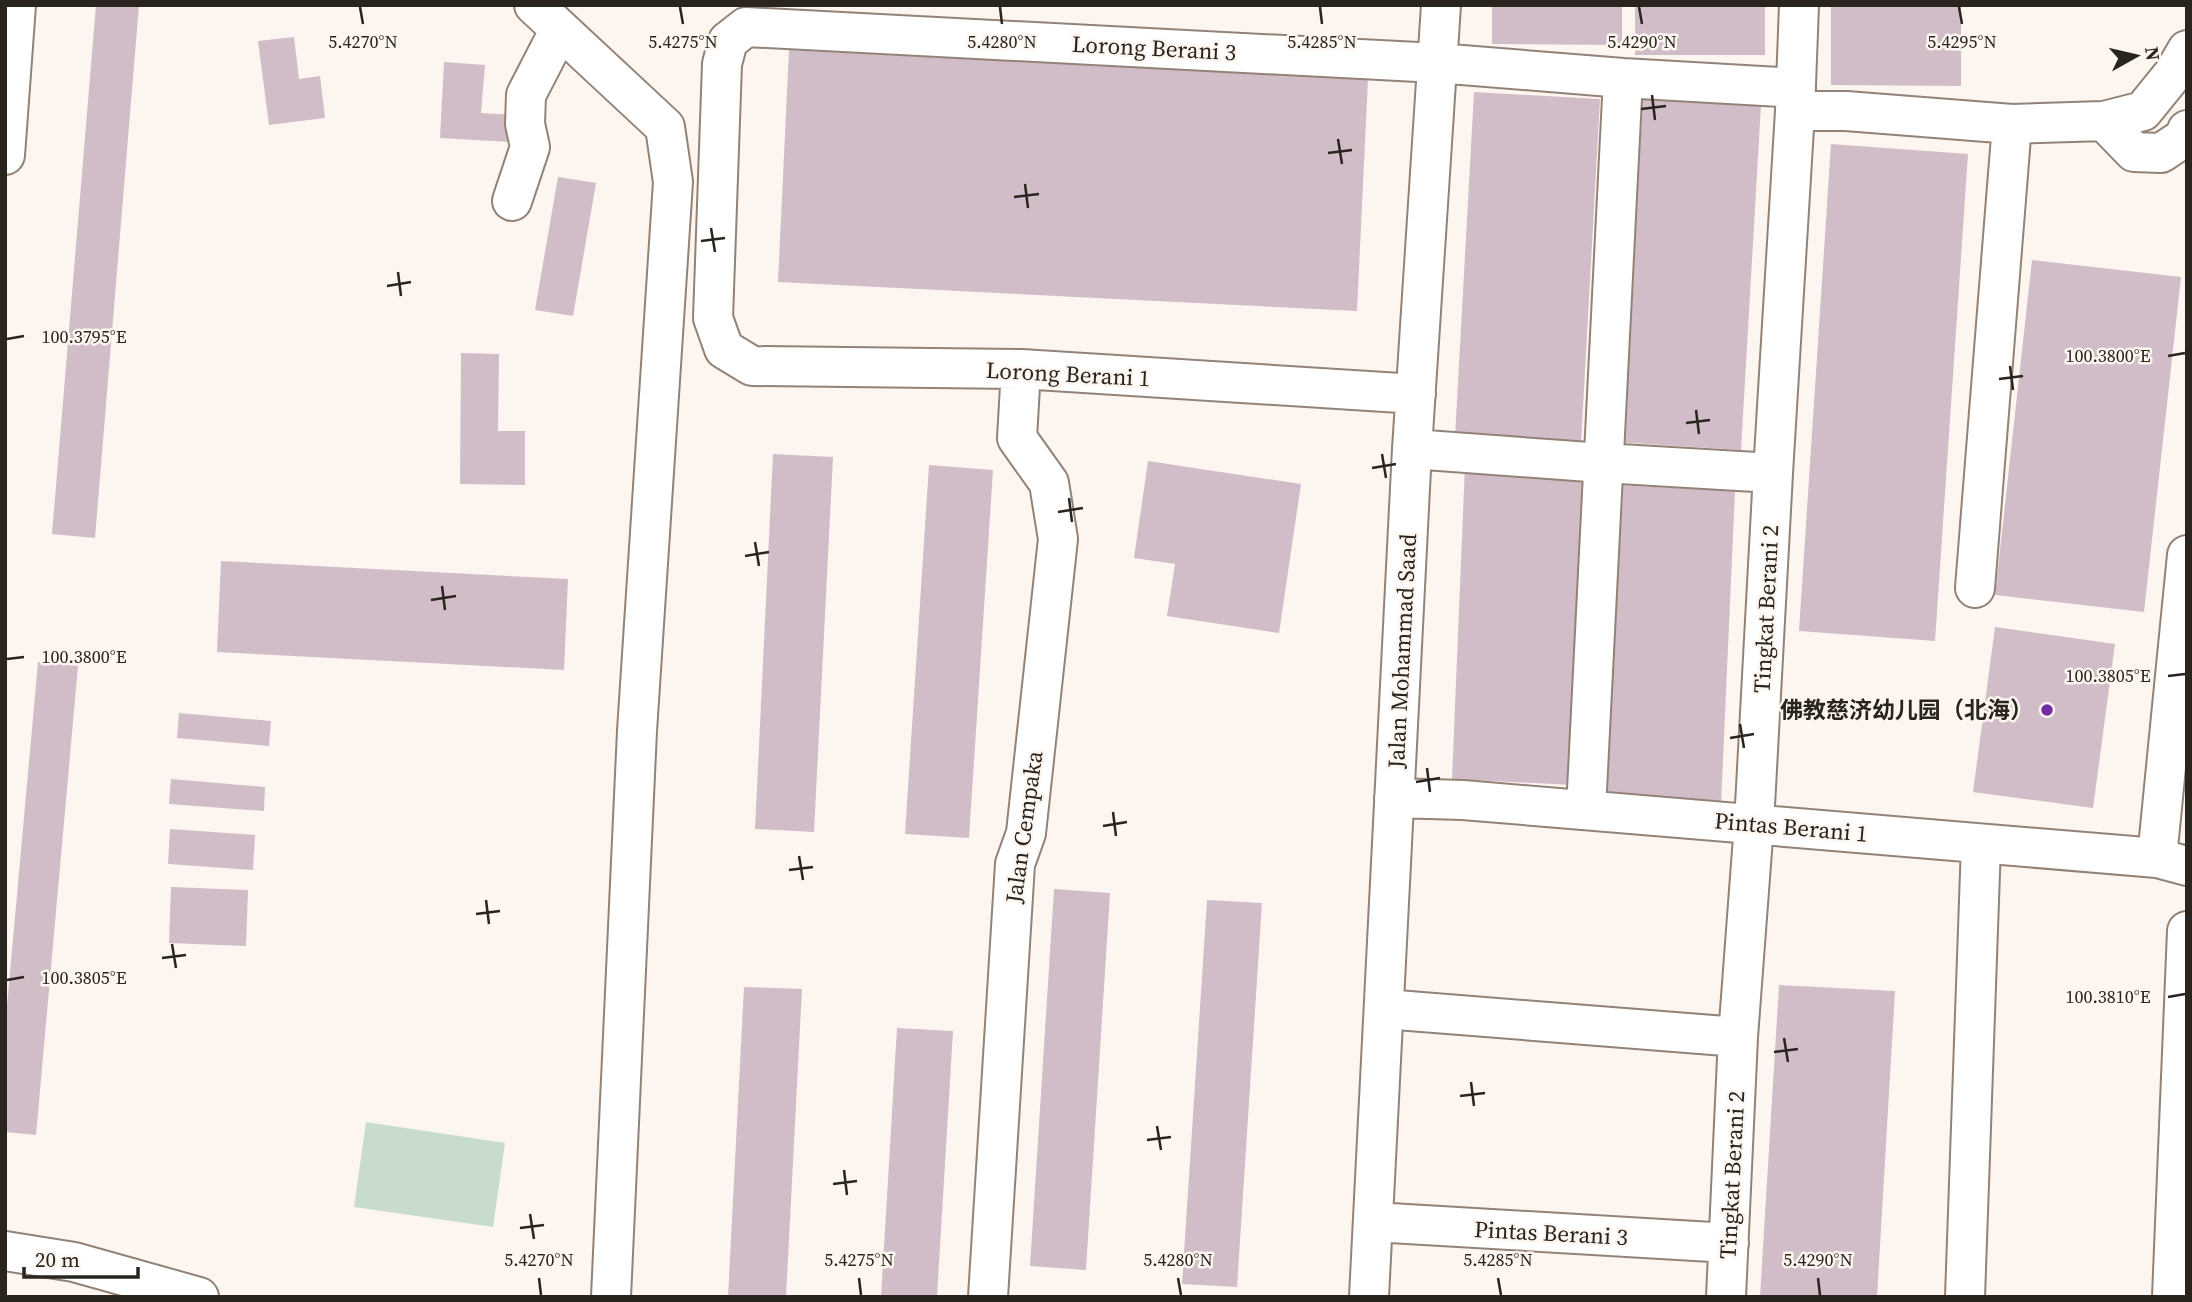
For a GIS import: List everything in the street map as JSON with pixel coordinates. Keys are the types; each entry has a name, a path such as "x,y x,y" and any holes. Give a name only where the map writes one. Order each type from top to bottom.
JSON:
{"street":[{"path":"5,155 16,5"},
{"name":"Jalan Mohammad Saad","path":"1369,1297 1412,449 1440,5"},
{"name":"Tingkat Berani 2","path":"1726,1297 1738,1037 1754,824 1796,99 1799,5"},
{"name":"Lorong Berani 3","path":"744,16 1623,78 1796,99 1846,111 2012,124 2104,121 2143,111 2173,74 2187,50"},
{"name":"Lorong Berani 1","path":"744,16 728,41 722,64 713,318 724,349 752,366 1021,369 1416,394"},
{"path":"512,201 530,147 525,124 526,95 546,18 665,127 673,183 637,731 611,1297"},
{"path":"1586,810 1623,78"},
{"path":"2104,121 2134,152 2161,153 2185,137 2187,130"},
{"path":"1975,588 2012,124"},
{"name":"Jalan Cempaka","path":"988,1297 1016,864 1026,833 1058,539 1049,483 1017,438 1021,369"},
{"path":"1412,449 1773,473"},
{"path":"2172,862 2187,555"},
{"name":"Pintas Berani 1","path":"1394,798 1463,800 1586,810 2172,862"},
{"path":"1965,1297 1981,844"},
{"path":"2172,1297 2187,931"},
{"path":"1384,1009 1738,1037"},
{"name":"Pintas Berani 3","path":"1373,1222 1729,1243"},
{"path":"5,1251 74,1262 200,1297"}],"green space":[{"path":"366,1122 505,1143 493,1227 354,1207"}],"building":[{"path":"96,5 139,5 95,538 52,534"},
{"path":"1492,5 1622,5 1622,45 1492,44"},
{"path":"1635,5 1765,5 1765,55 1635,55"},
{"path":"1831,5 1961,5 1961,86 1831,85"},
{"path":"294,37 299,79 320,76 325,118 269,125 258,41"},
{"path":"789,50 1368,79 1357,311 778,282"},
{"path":"444,62 485,65 481,113 513,115 511,142 440,138"},
{"path":"1474,92 1600,99 1581,444 1455,437"},
{"path":"1635,97 1761,105 1741,450 1616,442"},
{"path":"1831,144 1968,154 1935,641 1799,631"},
{"path":"558,177 596,183 573,316 535,310"},
{"path":"2032,260 2181,277 2144,612 1995,595"},
{"path":"461,353 499,354 498,431 525,431 525,485 460,484"},
{"path":"773,454 833,457 814,832 755,829"},
{"path":"1148,461 1301,484 1279,633 1167,616 1175,564 1134,558"},
{"path":"929,465 993,470 969,838 905,834"},
{"path":"1465,465 1586,470 1572,785 1452,779"},
{"path":"1615,485 1735,491 1721,805 1601,799"},
{"path":"221,561 568,579 564,670 217,652"},
{"path":"1995,627 2115,644 2093,808 1973,792"},
{"path":"38,662 78,666 36,1135 5,1132 5,1028"},
{"path":"179,713 271,721 269,746 177,738"},
{"path":"171,779 265,787 264,811 169,804"},
{"path":"170,829 255,835 253,870 168,864"},
{"path":"171,887 248,890 246,946 169,943"},
{"path":"1054,889 1110,893 1086,1270 1030,1266"},
{"path":"1207,900 1262,903 1237,1287 1182,1284"},
{"path":"1779,985 1895,991 1877,1297 1760,1297"},
{"path":"744,987 802,989 786,1297 728,1297"},
{"path":"897,1028 953,1031 937,1297 881,1297"}],"place":[{"name":"佛教慈济幼儿园（北海）","path":"2047,710"}]}
